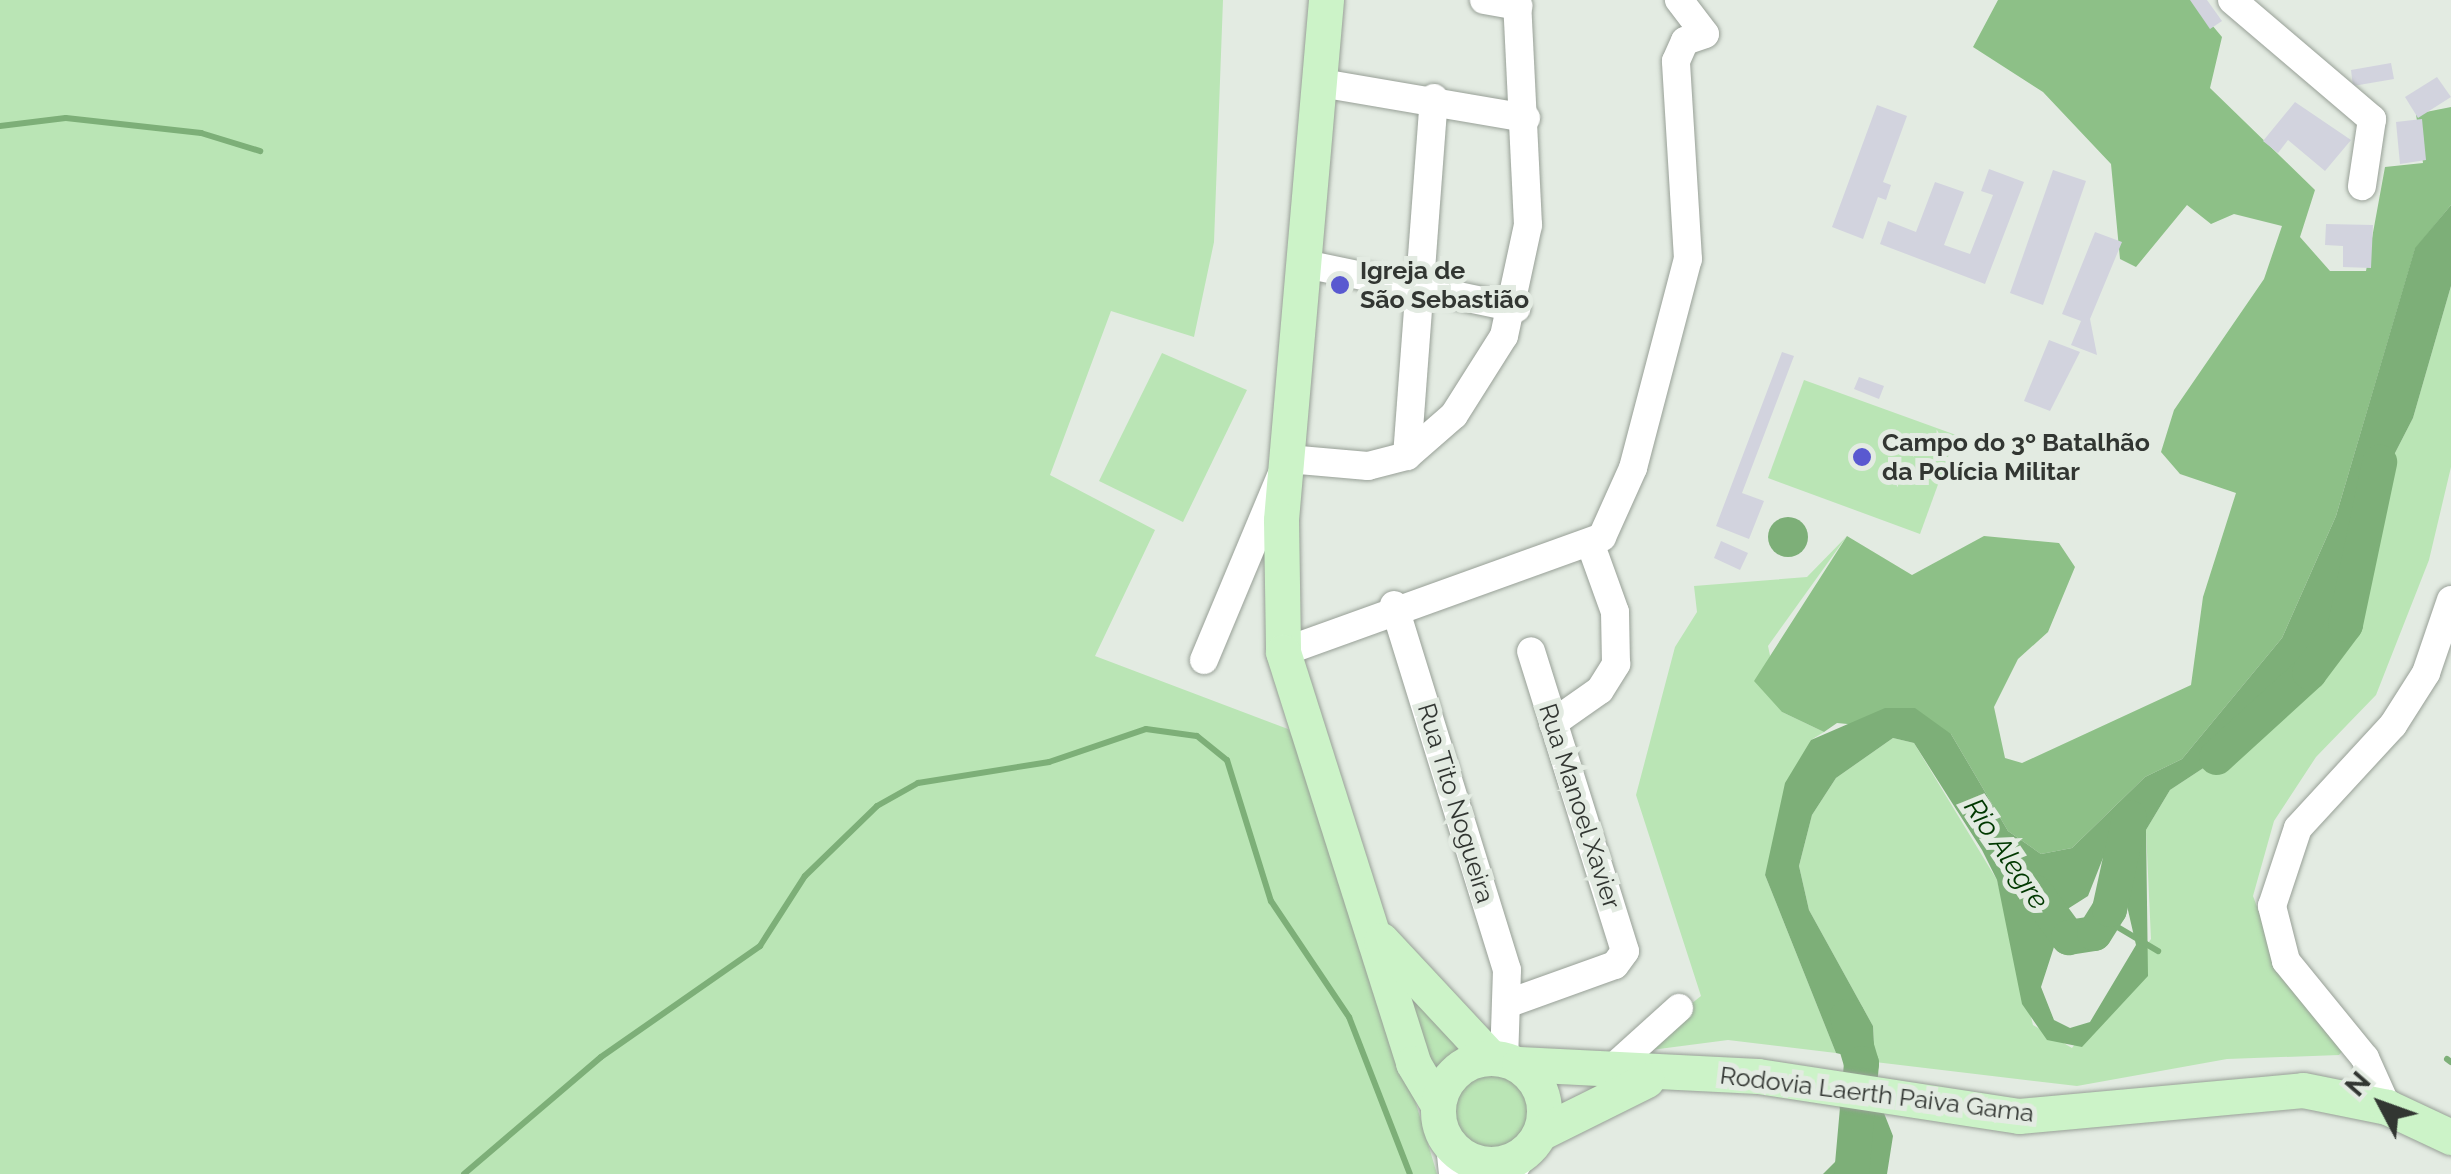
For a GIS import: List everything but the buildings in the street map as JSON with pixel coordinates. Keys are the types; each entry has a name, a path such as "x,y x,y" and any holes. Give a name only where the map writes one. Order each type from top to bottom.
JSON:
{"main road":[{"path":"1326,0 1288,459 1283,652 1376,935 1413,1063 1438,1106 1452,1159 1494,1164 1525,1153 1540,1090 1376,935"},
{"path":"1438,1106 1452,1075 1504,1060"},
{"name":"Rodovia Laerth Paiva Gama","path":"1504,1060 1652,1078 1809,1082 2018,1116 2243,1089 2387,1106 2451,1137"},
{"name":"Rodovia Laerth Paiva Gama","path":"1525,1153 1652,1078"}],"street":[{"path":"1204,660 1288,459 1368,466 1407,456 1481,381 1516,308 1528,225 1518,3 1484,0"},
{"path":"1553,723 1600,690 1616,664 1615,612 1592,548 1633,468 1688,258 1676,61 1685,40 1705,34 1680,0"},
{"path":"2232,0 2372,119 2362,186"},
{"path":"1322,83 1434,98 1526,118"},
{"path":"1407,456 1434,98"},
{"path":"1305,264 1516,308"},
{"path":"1283,652 1394,605 1522,560 1592,548"},
{"path":"2387,1106 2365,1058 2286,961 2272,906 2298,828 2393,725 2426,672 2451,600"},
{"name":"Rua Tito Nogueira","path":"1394,605 1512,1002"},
{"name":"Rua Manoel Xavier","path":"1512,1002 1622,960 1531,652"},
{"path":"1504,1060 1512,1002"},
{"path":"1607,1072 1678,1008"}],"shaded area":[{"path":"0,0 1223,0 1214,242 1194,337 1111,311 1050,475 1155,530 1095,656 1288,729 1323,792 1437,1174 0,1174"},
{"path":"1998,0 2191,0 2222,37 2210,88 2315,190 2300,237 2330,271 2366,271 2385,167 2423,163 2416,114 2451,107 2451,205 2415,249 2336,516 2282,638 2182,759 2145,777 2072,848 2041,854 2008,831 1951,734 1837,723 1824,732 1782,712 1754,681 1847,536 1912,575 1984,536 2059,543 2075,567 2048,632 2018,659 1994,707 2005,758 2022,763 2191,685 2203,597 2236,493 2180,474 2161,452 2174,410 2264,279 2282,226 2234,214 2211,224 2187,205 2136,267 2120,259 2111,164 2043,92 1973,47"},
{"path":"2451,286 2451,467 2429,560 2376,695 2316,757 2274,821 2253,896 2280,969 2344,1049 2339,1055 2227,1059 2077,1086 1875,1062 1873,1026 1809,910 1799,866 1812,815 1836,778 1893,738 1914,743 1997,880 2033,1025 2072,1048 2151,939 2146,830 2170,790 2246,740 2351,594 2357,527 2413,418"},
{"path":"1162,353 1247,390 1183,522 1099,481"},
{"name":"Campo do 3º Batalhão da Polícia Militar","path":"1804,380 1956,435 1920,534 1768,478"},
{"path":"1847,536 1768,646 1782,712 1824,732 1811,740 1765,875 1836,1053 1728,1040 1651,1050 1647,1039 1701,996 1636,795 1675,647 1697,612 1694,586 1807,577"},
{"path":"1386,952 1475,1048 1435,1090"},
{"path":"1490,1066 1515,1073 1527,1085 1534,1110 1527,1135 1515,1147 1490,1154 1465,1147 1453,1135 1446,1110 1453,1085 1465,1073"}],"water":[{"path":"2451,205 2451,286 2413,418 2357,527 2351,593 2246,740 2170,790 2146,830 2148,976 2082,1047 2047,1040 2022,1004 1997,880 1982,850 1914,743 1893,738 1836,778 1812,815 1799,866 1809,910 1873,1026 1875,1062 1836,1053 1765,875 1785,783 1811,740 1885,708 1915,708 1951,734 2008,831 2041,854 2072,848 2145,777 2182,759 2282,638 2336,516 2415,248","holes":["2103,858 2116,858 2136,945 2090,1022 2070,1028 2054,1020 2041,987 2066,910 2088,896"]},
{"path":"1788,517 1802,523 1808,537 1802,551 1788,557 1774,551 1768,537 1774,523"},
{"path":"1838,1098 1882,1108 1893,1136 1887,1174 1823,1174 1847,1150"}],"waterway":[{"path":"0,126 66,118 201,133 260,151"},
{"name":"Rio Alegre","path":"2216,757 2309,672 2345,624 2379,462"},
{"path":"464,1174 601,1057 760,946 805,876 877,806 918,783 1049,762 1146,729 1197,736 1227,760 1271,901 1349,1017 1410,1174"},
{"name":"Rio Alegre","path":"2035,892 2068,937 2094,933 2109,909 2129,817"},
{"path":"2104,919 2158,951"},
{"name":"Rio Alegre","path":"1847,1016 1861,1063 1851,1174"},
{"path":"2447,1059 2451,1062"}],"place":[{"name":"Igreja de São Sebastião","path":"1340,285"},
{"name":"Campo do 3º Batalhão da Polícia Militar","path":"1862,457"}]}
